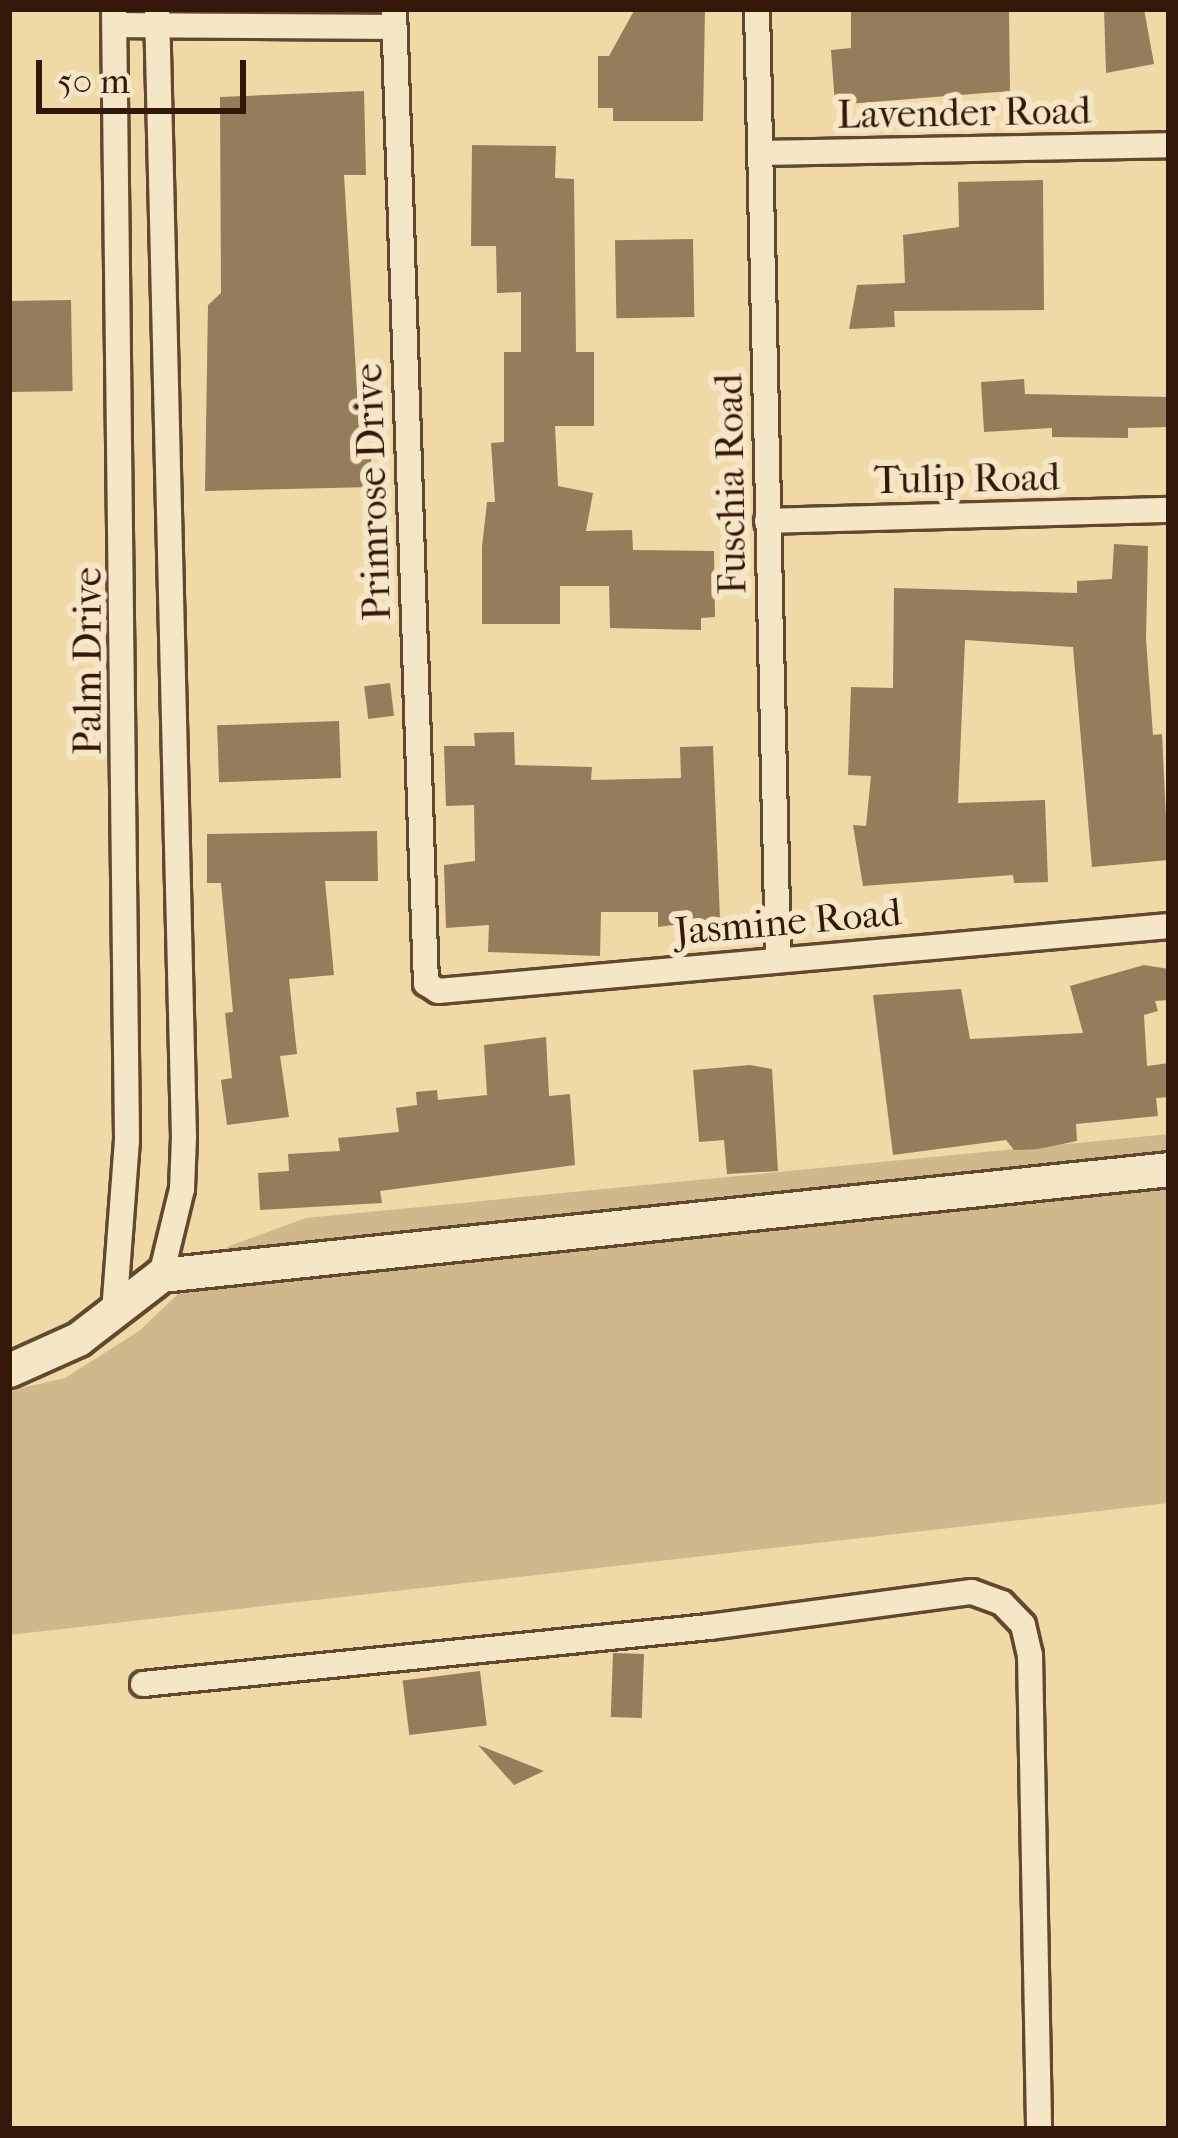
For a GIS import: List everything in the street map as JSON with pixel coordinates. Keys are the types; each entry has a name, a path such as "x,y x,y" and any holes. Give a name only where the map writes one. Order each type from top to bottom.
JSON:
{"street":[{"name":"Fuschia Road","path":"757,9 778,958"},
{"path":"114,17 394,18"},
{"name":"Palm Drive","path":"114,17 127,1093 115,1313"},
{"path":"157,17 184,1137 182,1189 160,1276"},
{"name":"Primrose Drive","path":"394,18 425,972"},
{"name":"Lavender Road","path":"760,153 1169,145"},
{"name":"Tulip Road","path":"767,520 1169,510"},
{"name":"Jasmine Road","path":"425,972 438,991 1169,926"},
{"path":"9,1370 115,1313 160,1276 1169,1169"},
{"path":"143,1684 710,1627 972,1592 1002,1603 1023,1625 1030,1655 1040,2129"}],"shaded area":[{"path":"1169,1134 1169,1503 9,1635 9,1391 65,1378 139,1331 229,1246 306,1218"}],"building":[{"path":"635,9 705,9 703,121 613,121 613,108 598,108 598,56 609,56"},
{"path":"851,9 1009,9 1010,91 835,105 831,50 851,48"},
{"path":"1104,9 1144,9 1154,64 1106,73"},
{"path":"364,91 366,175 344,175 361,456 371,456 372,487 205,491 208,305 221,293 220,97"},
{"path":"472,145 556,146 555,178 574,179 576,352 594,352 594,426 555,426 558,486 593,493 586,531 632,530 633,550 714,551 715,617 701,618 701,630 610,628 609,586 560,586 560,624 482,624 482,547 487,502 495,502 491,443 504,442 504,352 521,352 521,292 497,293 496,246 471,246"},
{"path":"1043,180 1044,310 894,311 895,327 849,329 857,285 905,283 903,235 959,227 958,182"},
{"path":"693,239 694,317 616,318 615,240"},
{"path":"71,300 73,391 11,392 9,301"},
{"path":"1024,379 1025,394 1169,397 1169,427 1128,428 1128,438 1052,437 1052,428 984,432 981,382"},
{"path":"1114,544 1148,546 1146,639 1153,735 1162,734 1168,860 1092,867 1073,647 965,640 958,803 1045,800 1048,882 1014,883 1013,875 863,886 853,825 866,826 871,776 848,775 851,687 893,688 894,588 1077,593 1077,581 1112,579"},
{"path":"390,683 394,716 368,719 364,686"},
{"path":"339,721 341,778 219,782 217,725"},
{"path":"514,732 515,765 592,767 591,780 681,778 680,747 713,746 720,919 658,927 658,912 601,912 600,956 488,952 489,925 446,928 444,865 475,861 474,805 446,806 444,746 475,746 474,733"},
{"path":"377,831 378,881 325,881 334,975 289,979 297,1054 280,1056 289,1117 227,1125 221,1080 232,1078 225,1013 233,1012 221,883 207,883 207,834"},
{"path":"1144,965 1169,969 1169,1000 1155,1001 1158,1011 1144,1015 1147,1066 1169,1063 1169,1097 1156,1098 1158,1116 1076,1124 1077,1141 1038,1149 1014,1150 1006,1140 893,1155 873,995 961,989 970,1039 1083,1033 1070,986"},
{"path":"546,1037 549,1096 570,1094 575,1165 380,1191 382,1203 260,1210 258,1173 289,1171 288,1154 340,1151 338,1138 399,1132 396,1108 417,1105 416,1092 437,1090 438,1100 487,1095 484,1045"},
{"path":"750,1065 772,1069 778,1171 727,1174 724,1140 699,1142 693,1070"},
{"path":"613,1653 644,1654 642,1718 611,1717"},
{"path":"480,1671 487,1726 409,1735 403,1681"},
{"path":"478,1745 544,1771 514,1785"}]}
